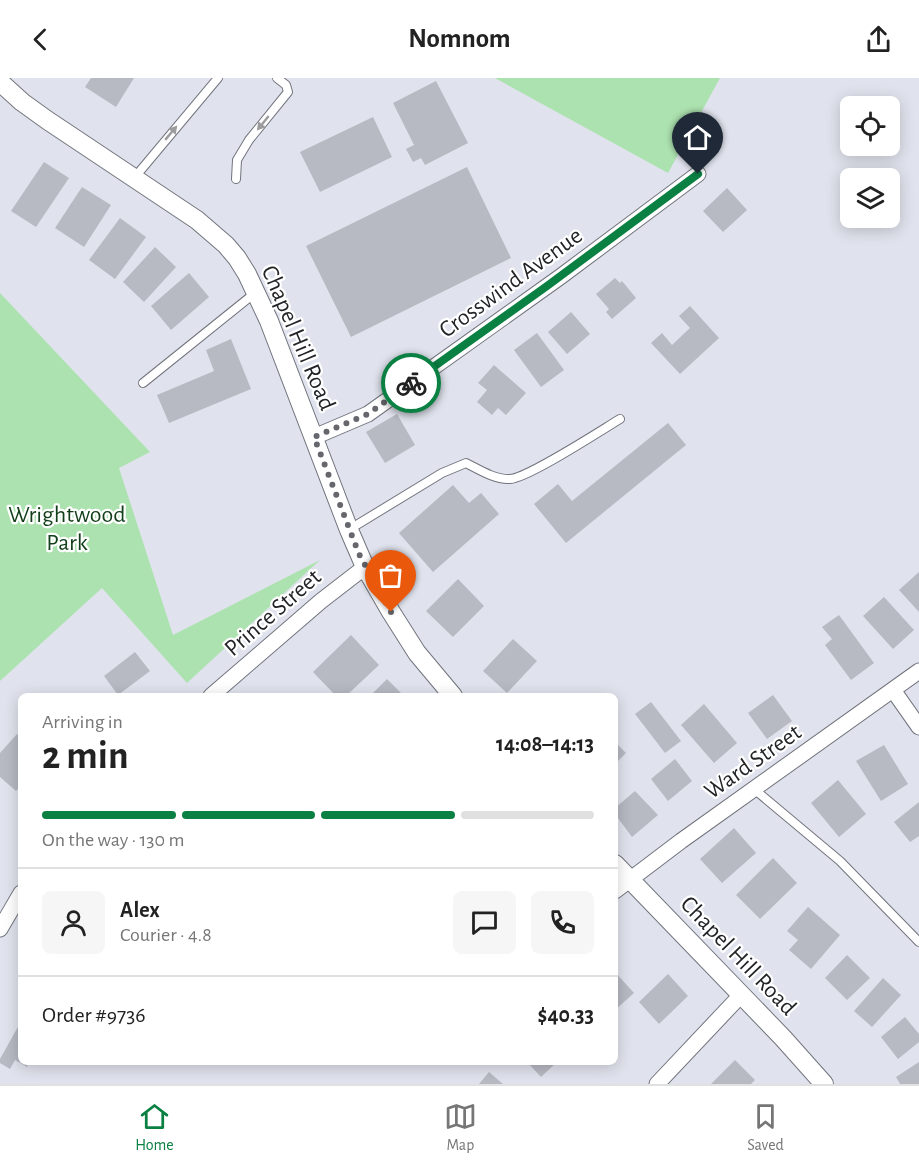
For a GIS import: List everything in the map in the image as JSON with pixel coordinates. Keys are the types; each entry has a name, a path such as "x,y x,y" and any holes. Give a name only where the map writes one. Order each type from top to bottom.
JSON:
{"street":[{"name":"Chapel Hill Road","path":"0,82 21,102 210,230 237,258 256,292 365,567 417,653 450,693"},
{"name":"Crosswind Avenue","path":"314,437 368,414 698,174"},
{"name":"Prince Street","path":"214,693 321,601 365,567"},
{"name":"Ward Street","path":"618,888 919,671"},
{"path":"893,690 919,727"},
{"name":"Chapel Hill Road","path":"618,867 803,1059 824,1084"},
{"path":"0,929 18,898"},
{"path":"657,1084 741,995"}],"lane":[{"path":"134,178 218,78"},
{"path":"236,179 237,160 249,140 288,92 286,85 277,78"},
{"path":"143,383 256,292"},
{"path":"349,530 442,473 466,463 489,474 509,479 528,472 620,419"},
{"path":"754,789 840,861 919,942"}],"green space":[{"path":"495,78 720,78 668,173"},
{"name":"Wrightwood Park","path":"0,293 150,452 119,468 173,635 320,560 187,683 102,588 0,681"}],"building":[{"path":"91,78 134,78 116,107 85,87"},
{"path":"436,81 468,143 425,165 421,158 413,162 406,149 414,145 393,103"},
{"path":"373,117 392,157 320,192 300,152"},
{"path":"44,162 69,178 36,227 11,211"},
{"path":"467,167 511,258 351,337 306,246"},
{"path":"82,187 111,205 84,247 55,228"},
{"path":"727,188 747,210 723,232 703,211"},
{"path":"120,218 146,237 115,279 89,260"},
{"path":"155,247 176,267 144,302 123,282"},
{"path":"189,273 209,297 171,330 151,306"},
{"path":"615,278 620,283 622,281 636,298 612,319 606,312 609,309 596,294"},
{"path":"690,306 719,338 680,374 651,343 662,333 672,345 690,328 679,316"},
{"path":"571,312 590,334 567,354 548,332"},
{"path":"537,333 564,370 541,387 514,350"},
{"path":"231,339 251,389 169,423 157,395 214,371 206,350"},
{"path":"494,365 526,393 506,415 498,408 492,415 477,402 487,390 478,383"},
{"path":"397,414 415,445 385,463 366,432"},
{"path":"668,423 686,445 566,543 534,504 558,484 572,501"},
{"path":"453,485 469,503 481,493 499,514 433,572 399,533"},
{"path":"919,572 919,612 899,590"},
{"path":"458,579 484,606 453,637 426,611"},
{"path":"884,597 914,630 893,649 863,616"},
{"path":"839,615 874,663 851,680 825,645 832,639 822,627"},
{"path":"351,635 379,665 349,693 333,693 313,672"},
{"path":"513,639 537,661 507,693 483,671"},
{"path":"135,652 150,671 121,693 117,693 104,676"},
{"path":"387,679 401,693 373,693"},
{"path":"773,695 792,721 767,739 748,713"},
{"path":"651,702 681,741 665,753 635,714"},
{"path":"704,704 737,743 714,763 681,725"},
{"path":"17,734 18,789 16,791 0,777 0,753"},
{"path":"618,745 626,753 618,761"},
{"path":"884,745 908,784 881,801 856,761"},
{"path":"675,759 692,781 668,801 651,779"},
{"path":"838,780 866,814 839,837 811,803"},
{"path":"635,791 658,815 632,837 618,818 618,805"},
{"path":"919,802 919,836 910,842 894,822"},
{"path":"734,828 756,853 722,883 700,859"},
{"path":"773,858 797,883 760,919 736,895"},
{"path":"808,907 840,935 811,969 789,950 798,940 787,931"},
{"path":"847,955 870,978 847,1000 825,978"},
{"path":"668,974 688,996 659,1024 639,1002"},
{"path":"618,975 634,993 618,1007"},
{"path":"883,978 901,995 872,1027 854,1011"},
{"path":"905,1017 919,1034 919,1042 898,1059 881,1037"},
{"path":"18,1027 18,1062 15,1060 10,1069 0,1063"},
{"path":"735,1060 755,1080 751,1084 711,1084"},
{"path":"919,1062 919,1084 900,1084 896,1077"},
{"path":"530,1065 554,1065 541,1077"},
{"path":"489,1072 503,1084 479,1084"}],"way so far":[{"path":"391,612 365,567 351,536 314,437 368,414 411,383"}],"route":[{"path":"411,383 698,174"}]}
